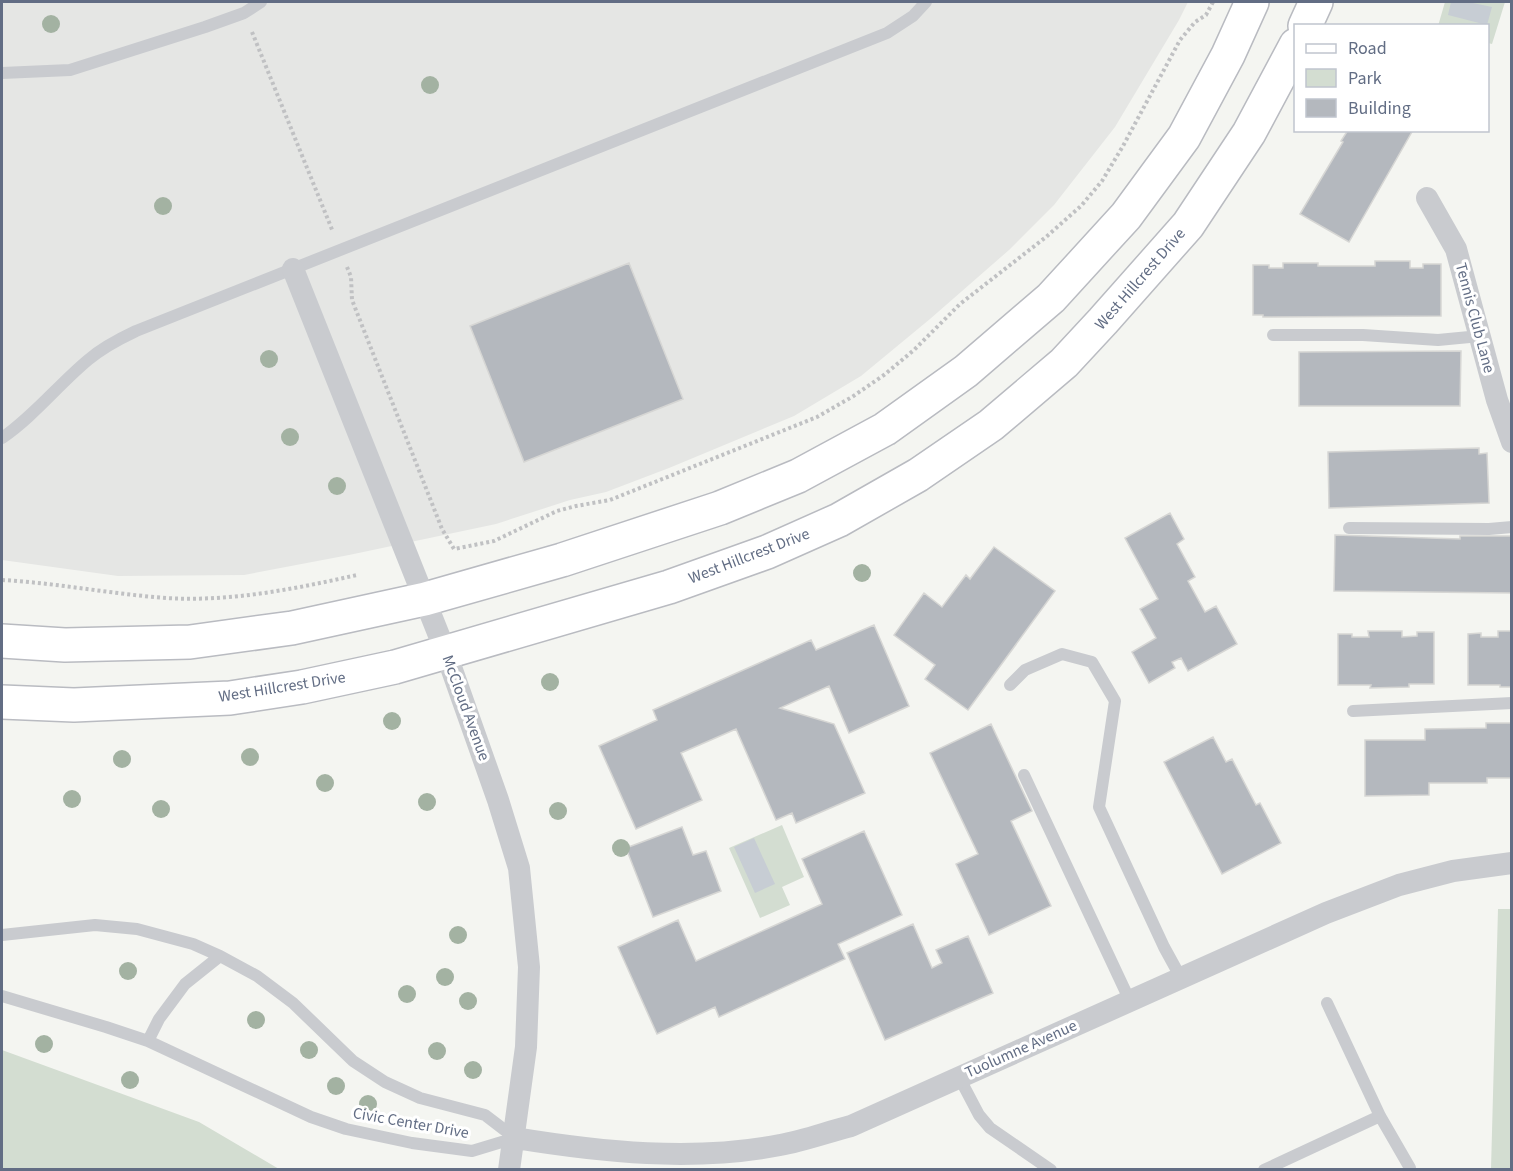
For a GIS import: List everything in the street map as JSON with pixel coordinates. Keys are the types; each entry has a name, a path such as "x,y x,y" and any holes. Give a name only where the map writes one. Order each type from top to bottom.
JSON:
{"main road":[{"path":"2,641 65,645 190,642 292,628 425,599 585,552 720,508 798,476 885,429 966,371 1051,298 1126,216 1184,137 1228,55 1252,2"},
{"path":"1306,24 1316,2"},
{"name":"West Hillcrest Drive","path":"2,702 74,705 230,698 302,687 395,667 669,587 767,552 839,520 918,475 991,425 1064,363 1188,225 1249,133 1294,49"}],"street":[{"name":"Tennis Club Lane","path":"1427,198 1456,249 1512,442"},
{"name":"McCloud Avenue","path":"293,269 446,653 498,800 519,868 529,967 526,1047 509,1170"},
{"name":"Tuolumne Avenue","path":"515,1138 549,1144 651,1153 709,1154 780,1145 850,1126 1326,913 1399,885 1453,871 1512,863"}],"lane":[{"path":"2,73 70,70 225,20 244,13 261,2"},
{"path":"2,438 22,424 89,359 112,342 886,33 913,16 926,2"},
{"path":"1273,335 1363,335 1438,340 1480,336"},
{"path":"1349,528 1489,529 1512,527"},
{"path":"1010,685 1025,670 1062,654 1092,662 1115,701 1099,807 1164,947 1181,978"},
{"path":"1353,711 1512,703"},
{"path":"1024,774 1130,1001"},
{"name":"Civic Center Drive","path":"2,935 95,926 137,929 175,939 220,956 256,975 293,1003 353,1061 385,1082 420,1098 485,1115 515,1138"},
{"path":"148,1041 159,1018 185,984 220,956"},
{"name":"Civic Center Drive","path":"2,996 148,1041 310,1117 346,1129 411,1143 472,1151 515,1138"},
{"path":"1327,1003 1380,1116 1410,1168"},
{"path":"959,1077 979,1115 990,1128 1051,1170"},
{"path":"1264,1170 1380,1116"}],"path":[{"path":"351,277 352,300 442,528 454,549 494,541 557,511 610,500 817,417 884,375 914,350 969,297 1046,237 1081,206 1102,181 1123,146 1180,40 1196,22 1206,15 1213,2"},
{"path":"252,32 331,227"},
{"path":"2,580 168,598 219,598 291,589 357,575"}],"shaded area":[{"path":"2,2 1188,2 1115,127 1054,205 1009,250 861,376 794,416 606,492 570,500 496,524 244,575 118,576 2,560"},
{"path":"1451,2 1468,2 1492,7 1487,24 1448,15"},
{"path":"754,838 775,884 755,893 734,847"}],"green space":[{"path":"1445,2 1505,2 1492,44 1489,43 1489,24 1439,24"},
{"path":"782,825 804,877 782,887 790,905 760,918 729,848"},
{"path":"1498,909 1511,909 1511,1169 1491,1169"},
{"path":"2,1050 199,1122 279,1169 2,1169"}],"building":[{"path":"1347,132 1412,132 1349,242 1300,214 1343,142 1341,141"},
{"path":"1375,261 1410,261 1410,268 1423,268 1423,264 1441,264 1441,316 1263,317 1263,315 1253,315 1253,265 1269,265 1269,268 1283,268 1283,263 1318,263 1318,266 1375,266"},
{"path":"629,263 683,399 524,462 470,326"},
{"path":"1461,351 1460,406 1299,406 1299,352"},
{"path":"1479,448 1479,454 1487,453 1489,503 1329,508 1328,452"},
{"path":"1170,513 1184,539 1177,544 1195,577 1188,581 1205,612 1216,606 1237,644 1188,671 1181,658 1172,662 1175,668 1149,683 1132,652 1156,638 1140,609 1158,599 1125,538"},
{"path":"1335,535 1460,539 1460,536 1512,536 1512,593 1334,591"},
{"path":"994,547 1055,591 968,710 925,679 935,665 894,635 924,593 942,607 966,575 970,579"},
{"path":"874,625 909,706 849,733 829,686 780,708 834,724 865,793 796,823 792,813 776,820 736,729 681,753 702,800 636,829 599,746 657,720 653,710 811,640 816,650"},
{"path":"1368,631 1402,631 1402,637 1417,636 1417,632 1434,632 1434,684 1370,688 1371,685 1338,685 1338,634 1369,637"},
{"path":"1498,631 1512,631 1512,687 1468,685 1468,634 1481,633 1481,637 1498,637"},
{"path":"1486,723 1512,723 1512,778 1487,778 1487,783 1429,783 1429,795 1365,796 1365,740 1425,740 1425,729 1486,728"},
{"path":"991,724 1032,811 1011,821 1051,906 989,935 956,864 978,854 930,753"},
{"path":"1213,737 1226,762 1232,759 1256,805 1260,803 1281,843 1222,874 1164,762"},
{"path":"682,827 693,855 706,851 721,891 653,917 626,848"},
{"path":"864,831 902,915 838,944 845,959 719,1017 715,1007 657,1034 618,947 678,920 696,961 822,904 802,859"},
{"path":"913,924 932,968 942,963 936,950 968,936 993,993 885,1040 847,953"}]}
